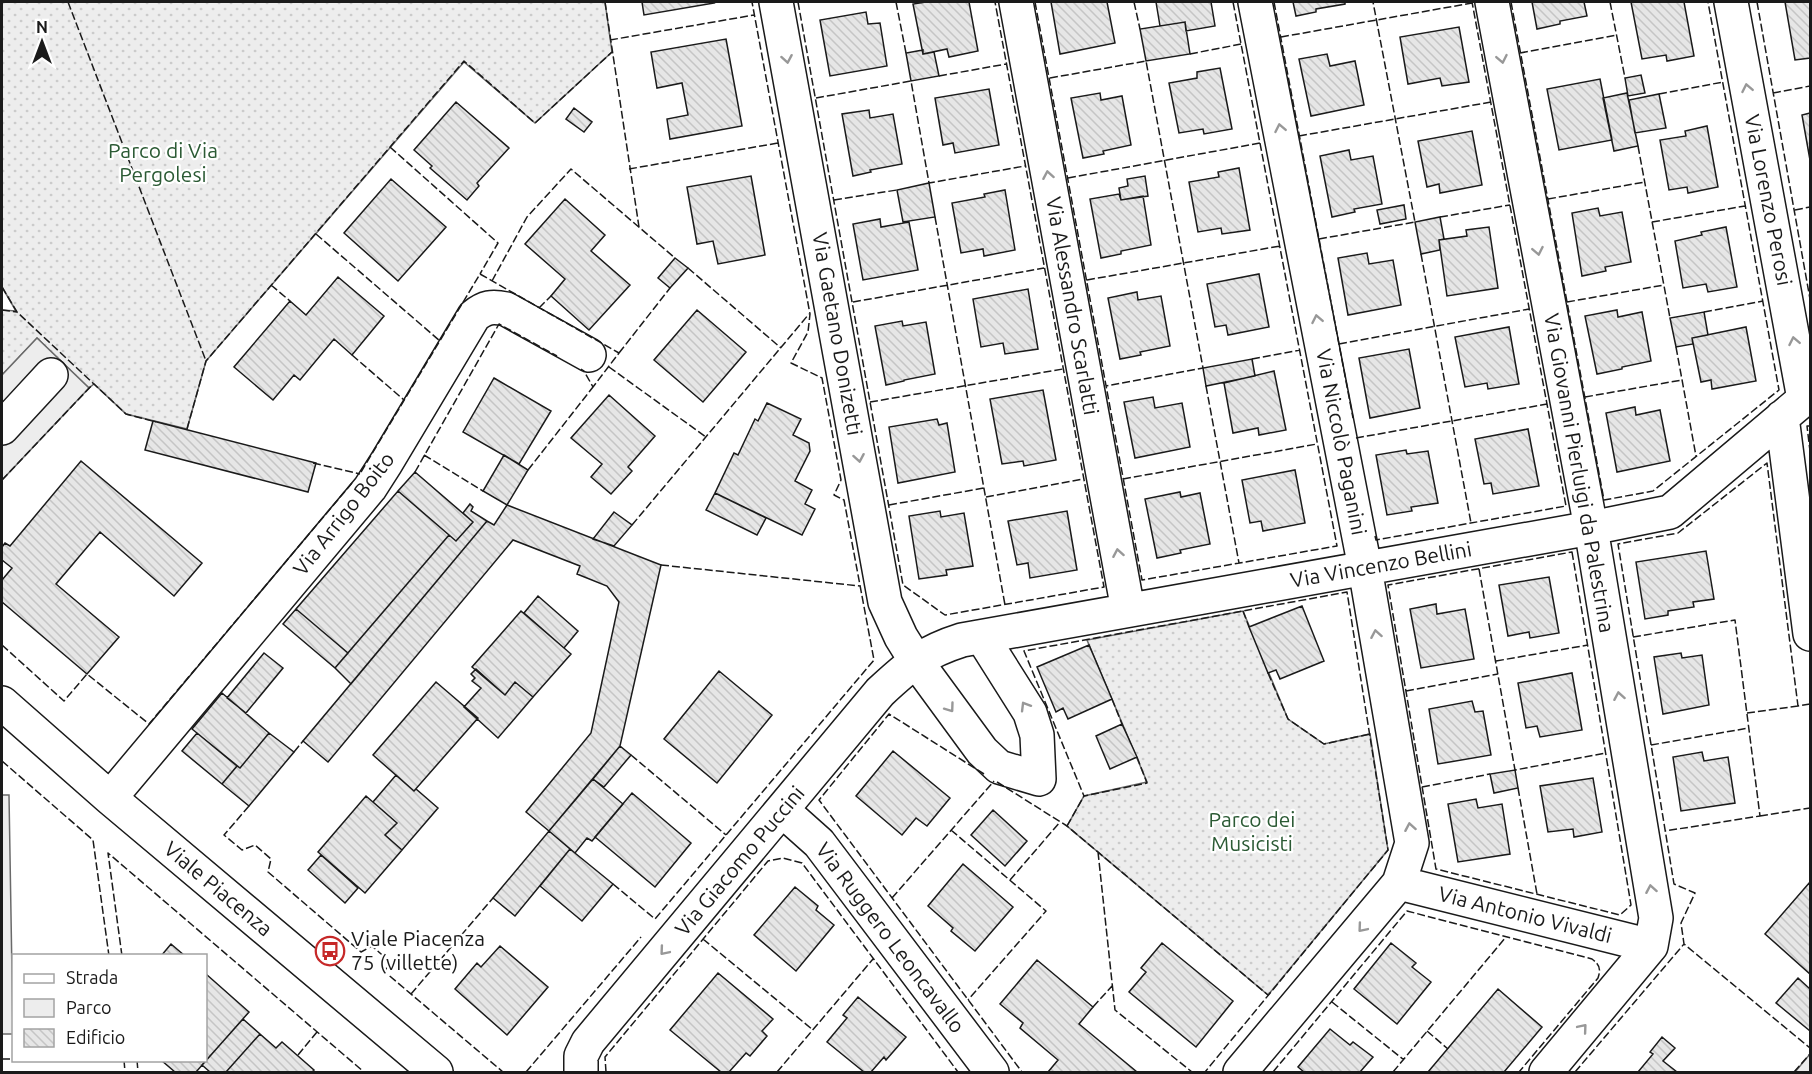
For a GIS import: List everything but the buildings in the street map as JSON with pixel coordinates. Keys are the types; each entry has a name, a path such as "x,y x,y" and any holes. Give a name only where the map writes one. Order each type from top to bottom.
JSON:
{"street":[{"name":"Via Gaetano Donizetti","path":"776,2 885,602 901,637 915,660 982,751 999,767 1039,780 1037,735 1030,713 982,637"},
{"name":"Via Alessandro Scarlatti","path":"1016,2 1128,610"},
{"name":"Via Niccolò Paganini","path":"1255,2 1365,568 1412,843 1399,883"},
{"name":"Via Giovanni Pierluigi da Palestrina","path":"1492,2 1591,528 1656,918 1652,946"},
{"name":"Via Lorenzo Perosi","path":"1731,2 1799,405 1810,634"},
{"name":"Via Arrigo Boito","path":"110,798 370,488 474,316 483,309 494,307 506,309 589,355"},
{"path":"2,428 51,375"},
{"name":"Via Vincenzo Bellini","path":"915,660 962,640 1670,512 1799,405"},
{"name":"Via Giacomo Puccini","path":"581,1072 581,1056 588,1042 880,692 915,660"},
{"name":"Viale Piacenza","path":"2,703 110,798 436,1072"},
{"name":"Via Ruggero Leoncavallo","path":"782,810 819,843 992,1072"},
{"path":"1240,1072 1399,883"},
{"name":"Via Antonio Vivaldi","path":"1399,883 1652,946"},
{"path":"1546,1072 1652,946"}],"green space":[{"name":"Parco di Via Pergolesi","path":"2,2 605,2 612,52 535,123 464,62 206,361 187,429 126,414 94,384 89,388 37,338 2,375 2,310 16,311 2,287"},
{"name":"Parco dei Musicisti","path":"1243,611 1288,719 1324,744 1370,734 1388,850 1268,995 1067,826 1084,796 1147,782 1087,640"}],"shaded area":[{"path":"37,338 89,388 2,480 2,375"},
{"path":"2,795 9,795 12,1034 2,1034"},
{"path":"1810,1054 1810,1072 1795,1072"}],"fence":[{"path":"68,2 206,361"},
{"path":"605,2 639,227"},
{"path":"613,884 655,919 874,660 844,500 834,495 841,480 822,378 791,363 808,332 810,314 752,2"},
{"path":"798,2 903,585 945,615 1104,587 995,2"},
{"path":"896,2 906,53"},
{"path":"1035,2 1142,580 1337,546 1233,2"},
{"path":"1134,2 1140,29"},
{"path":"1274,2 1353,418"},
{"path":"1319,239 1415,222 1373,2"},
{"path":"1375,536 1376,540 1566,506 1472,2"},
{"path":"1511,2 1604,500 1653,491 1779,390 1708,2"},
{"path":"1610,2 1625,78"},
{"path":"1757,2 1810,299"},
{"path":"1281,37 1472,3"},
{"path":"610,40 754,15"},
{"path":"1520,53 1617,35"},
{"path":"1190,54 1241,44"},
{"path":"187,429 206,361 464,61 535,123 612,52"},
{"path":"1050,78 1146,61 1203,368 1106,386"},
{"path":"939,76 1006,64"},
{"path":"816,98 911,81 929,183 1025,166"},
{"path":"1659,94 1723,82"},
{"path":"1773,93 1810,86"},
{"path":"1299,136 1491,102"},
{"path":"629,169 778,143"},
{"path":"1068,178 1260,143"},
{"path":"1638,146 1670,318"},
{"path":"390,147 498,243 480,274"},
{"path":"492,281 527,217 571,169 675,258"},
{"path":"1548,199 1645,182"},
{"path":"834,200 897,190"},
{"path":"1440,217 1510,205"},
{"path":"1652,222 1745,206"},
{"path":"1795,210 1810,207"},
{"path":"935,217 1005,605"},
{"path":"316,234 440,341"},
{"path":"1087,280 1280,246"},
{"path":"1421,254 1471,523"},
{"path":"688,268 781,348"},
{"path":"853,302 1044,268"},
{"path":"361,472 480,274 619,353 593,387 581,369"},
{"path":"271,285 290,301"},
{"path":"1567,302 1664,285"},
{"path":"2,287 17,312 126,414 156,422"},
{"path":"619,353 670,288"},
{"path":"539,308 551,296"},
{"path":"1704,312 1763,301"},
{"path":"1339,344 1529,309"},
{"path":"2,310 17,312"},
{"path":"632,525 809,314"},
{"path":"415,472 499,324 557,356"},
{"path":"1676,347 1696,456"},
{"path":"1252,359 1300,350"},
{"path":"352,355 404,400"},
{"path":"609,367 706,437"},
{"path":"870,402 1063,369"},
{"path":"1585,397 1682,380"},
{"path":"2,480 93,384"},
{"path":"1206,386 1239,563"},
{"path":"528,470 593,387"},
{"path":"1356,438 1547,404"},
{"path":"1810,426 1807,426 1810,451"},
{"path":"1123,479 1317,444"},
{"path":"424,455 483,491"},
{"path":"313,463 360,474"},
{"path":"1810,704 1798,706 1767,463 1678,533 1618,544 1674,884 1695,893 1681,923 1684,944 1810,1048"},
{"path":"986,497 1083,479"},
{"path":"2,645 64,701 87,674 149,724 352,483"},
{"path":"889,505 984,488"},
{"path":"1572,552 1631,905 1620,915 1436,869 1388,585 1572,552"},
{"path":"661,565 860,586"},
{"path":"1479,569 1515,770 1606,753"},
{"path":"1137,757 1147,783 1084,796 1024,651 1347,592 1388,850 1205,1072"},
{"path":"1243,611 1249,627"},
{"path":"1633,637 1735,620 1760,816 1665,831"},
{"path":"1496,661 1588,645"},
{"path":"1268,673 1288,719 1324,744 1370,734"},
{"path":"1406,691 1498,674"},
{"path":"1112,699 1122,724"},
{"path":"1747,713 1798,706"},
{"path":"984,774 889,714 819,800 1022,1072"},
{"path":"1651,745 1749,728"},
{"path":"294,752 303,741"},
{"path":"631,755 726,835"},
{"path":"2,761 93,840 109,954"},
{"path":"1422,787 1490,774"},
{"path":"892,898 994,781"},
{"path":"997,782 1067,826 1268,995"},
{"path":"1518,788 1537,894"},
{"path":"1067,826 1084,796"},
{"path":"249,806 224,835 242,850 255,845 271,859 268,872 361,952 372,946 389,961 385,972 503,1072"},
{"path":"1760,816 1810,808"},
{"path":"1010,880 1060,822"},
{"path":"951,830 1046,911 968,1000"},
{"path":"1098,852 1115,1010 1192,1072"},
{"path":"122,954 108,853 364,1072"},
{"path":"606,1072 605,1057 768,861 783,858 802,863 958,1072"},
{"path":"411,994 493,898"},
{"path":"1273,1072 1407,911 1592,959 1598,965 1600,970 1598,978 1519,1072"},
{"path":"526,1072 641,937"},
{"path":"1393,1072 1506,937"},
{"path":"703,939 813,1030"},
{"path":"1575,1072 1684,944"},
{"path":"777,1072 873,959"},
{"path":"1093,1007 1112,986"},
{"path":"1332,1002 1404,1060"},
{"path":"1427,1031 1448,1049"},
{"path":"298,1055 317,1032"},
{"path":"1794,1072 1810,1054"},
{"path":"2,1059 12,1059"},
{"path":"124,1062 125,1072"},
{"path":"137,1062 138,1072"}],"place":[{"name":"Viale Piacenza 75 (villette)","path":"330,951"}]}
